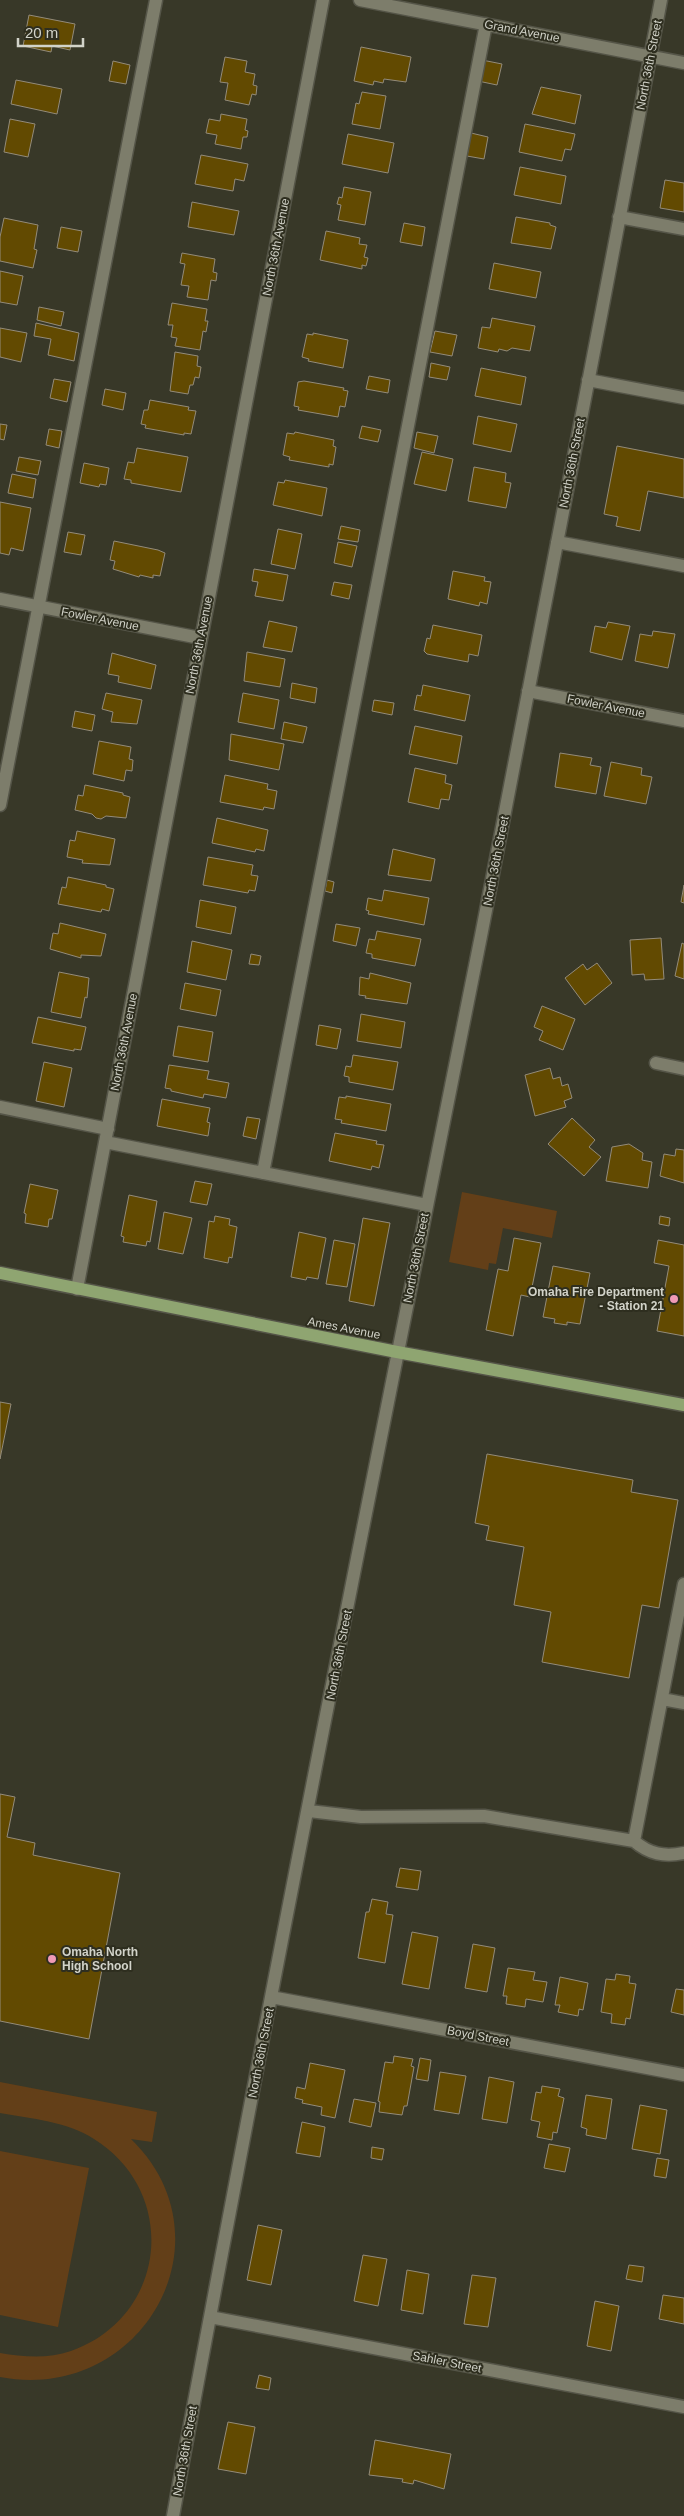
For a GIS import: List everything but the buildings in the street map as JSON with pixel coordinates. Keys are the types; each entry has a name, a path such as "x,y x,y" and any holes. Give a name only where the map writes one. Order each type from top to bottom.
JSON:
{"main road":[{"name":"Ames Avenue","path":"0,1273 397,1352 684,1405"}],"street":[{"path":"0,805 156,0"},
{"name":"North 36th Avenue","path":"77,1289 323,0"},
{"name":"Grand Avenue","path":"360,0 684,63"},
{"name":"North 36th Street","path":"173,2516 397,1352 528,691 661,0"},
{"path":"263,1173 486,24"},
{"path":"619,217 684,229"},
{"path":"588,380 684,398"},
{"path":"557,542 684,566"},
{"name":"Fowler Avenue","path":"0,599 200,638"},
{"name":"Fowler Avenue","path":"528,691 684,721"},
{"path":"656,1064 684,1069"},
{"path":"0,1107 263,1173 426,1205"},
{"path":"634,1841 684,1584"},
{"path":"662,1699 684,1703"},
{"path":"308,1811 361,1817 484,1816 634,1841 646,1851 668,1856 684,1854"},
{"name":"Boyd Street","path":"272,1997 684,2075"},
{"name":"Sahler Street","path":"210,2317 684,2407"}],"shaded area":[{"path":"462,1192 557,1211 552,1238 503,1228 496,1264 489,1263 488,1270 449,1262"},
{"path":"0,2082 157,2112 152,2142 131,2139 161,2179 174,2223 172,2266 157,2306 131,2340 95,2365 50,2379 0,2377 0,2353 27,2356 62,2354 103,2334 127,2311 143,2283 151,2252 150,2221 140,2190 122,2162 94,2139 72,2128 61,2124 0,2113"},
{"path":"0,2151 89,2168 58,2327 0,2315"}],"place":[{"name":"Omaha Fire Department - Station 21","path":"674,1299"},
{"name":"Omaha North High School","path":"52,1959"}]}
